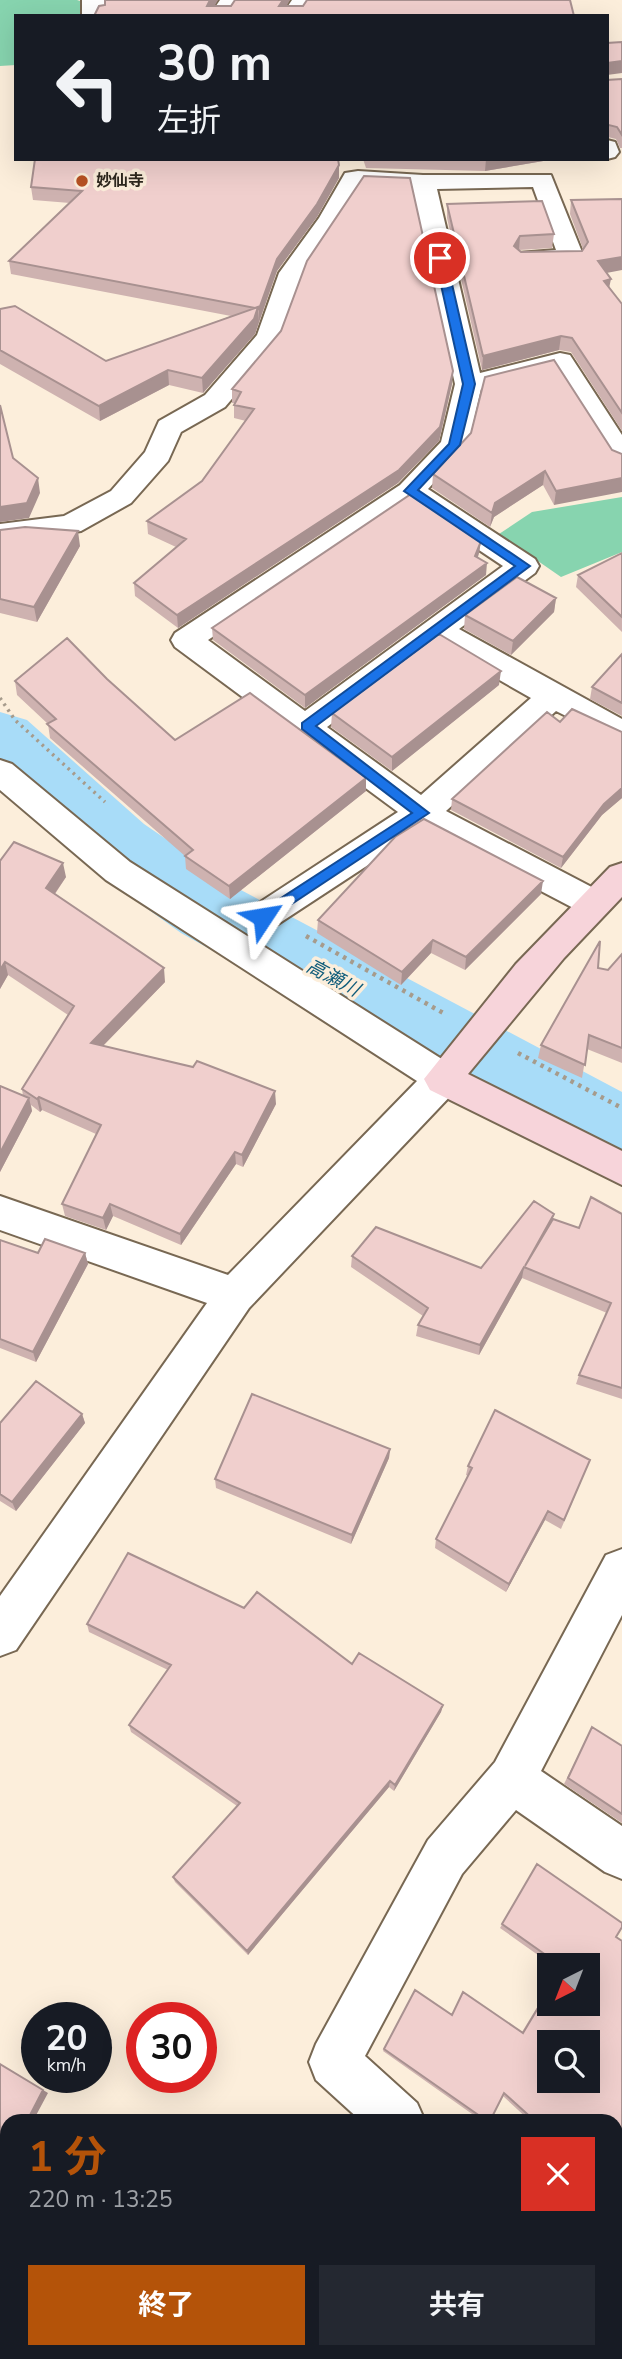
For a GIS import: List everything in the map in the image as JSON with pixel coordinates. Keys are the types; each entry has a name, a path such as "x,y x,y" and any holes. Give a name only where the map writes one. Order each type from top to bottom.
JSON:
{"street":[{"path":"0,534 71,524 121,497 158,455 169,427 215,401 270,337 292,273 331,219 351,169 423,182 542,180 571,257 528,258"},
{"path":"423,182 469,384 454,445 410,491 186,640 422,813 593,903"},
{"path":"469,384 560,361 622,457"},
{"path":"306,726 524,566 410,491"},
{"path":"436,630 622,733"},
{"path":"263,917 422,813 553,696"},
{"path":"0,772 118,871 443,1079 622,1169"},
{"path":"0,1634 235,1295 443,1079 497,1011 593,903 622,876"},
{"path":"0,1213 235,1295"},
{"path":"391,2114 334,2062 445,1857 512,1779 622,1570"},
{"path":"512,1779 622,1855"}],"green space":[{"path":"0,0 83,2 82,14 14,14 14,65 0,66"},
{"path":"622,497 622,552 561,577 499,534 532,512"}],"building":[{"path":"105,0 210,0 207,6 231,6 235,0 283,0 279,6 303,6 307,0 570,0 574,14 95,14 99,6 105,5"},
{"path":"622,42 622,61 609,63 609,43"},
{"path":"622,79 622,135 617,127 609,125 609,80"},
{"path":"35,161 338,161 339,165 317,204 277,259 259,309 9,261 82,191 31,187"},
{"path":"364,176 410,178 453,371 440,427 399,470 177,615 134,583 186,539 147,521 202,481 254,409 234,405 241,392 232,389 281,331 307,261"},
{"path":"622,199 622,257 598,261 611,279 604,281 622,304 622,413 572,338 561,336 483,356 447,204 542,201 554,234 520,236 514,246 521,252 582,251 588,242 571,200"},
{"path":"15,306 106,361 258,307 254,319 202,378 168,370 99,406 0,350 0,309"},
{"path":"554,360 612,450 622,454 622,478 556,491 545,471 495,503 492,513 433,474 471,433 485,377"},
{"path":"0,405 13,458 38,478 27,503 0,507"},
{"path":"411,494 481,541 475,556 487,563 305,695 212,628"},
{"path":"25,527 78,531 34,607 0,599 0,530"},
{"path":"622,553 622,617 578,575"},
{"path":"517,577 556,598 513,641 465,615"},
{"path":"439,634 501,671 392,757 332,713"},
{"path":"67,638 107,679 175,740 250,693 366,778 229,886 185,856 193,850 47,724 56,719 15,681"},
{"path":"622,654 622,703 592,687"},
{"path":"572,709 622,732 622,788 604,804 563,857 452,799 547,712 560,722"},
{"path":"424,819 543,881 466,957 433,940 402,972 318,920 395,837"},
{"path":"14,842 63,863 46,888 164,968 91,1043 193,1067 197,1061 275,1091 242,1155 235,1152 180,1234 110,1204 103,1218 62,1204 101,1125 39,1097 37,1099 22,1089 74,1006 5,962 0,970 0,861"},
{"path":"600,941 598,968 608,970 622,954 622,1048 589,1035 585,1065 541,1045"},
{"path":"0,1086 29,1098 0,1153"},
{"path":"591,1197 622,1214 622,1388 579,1375 611,1303 524,1267 480,1345 418,1325 428,1308 352,1256 376,1227 481,1268 534,1201 554,1214 525,1266 553,1219 579,1228"},
{"path":"45,1239 85,1253 33,1352 0,1339 0,1240 38,1253"},
{"path":"36,1381 82,1414 12,1502 0,1494 0,1423"},
{"path":"252,1394 390,1449 352,1535 215,1479"},
{"path":"495,1410 590,1460 564,1520 548,1511 509,1584 436,1539 472,1468 468,1466"},
{"path":"128,1553 244,1608 257,1592 352,1664 359,1653 443,1705 395,1785 390,1781 247,1951 173,1877 240,1803 129,1725 171,1665 87,1624"},
{"path":"592,1727 622,1746 622,1814 568,1778"},
{"path":"537,1864 622,1923 616,1937 622,1941 622,2114 527,2114 504,2093 494,2114 477,2114 384,2049 415,1990 452,2015 463,1992 523,2033 537,2010 537,2016 600,2016 600,1953 543,1953 502,1924"},
{"path":"0,2064 21,2077 21,2093 41,2093 31,2114 0,2114"}],"waterway":[{"name":"高瀬川","path":"0,739 10,751 116,845 210,911 622,1135"}],"place":[{"name":"妙仙寺","path":"82,181"}],"route":[{"path":"263,917 422,813 306,726 524,566 410,491 454,445 469,384 440,258"}]}
